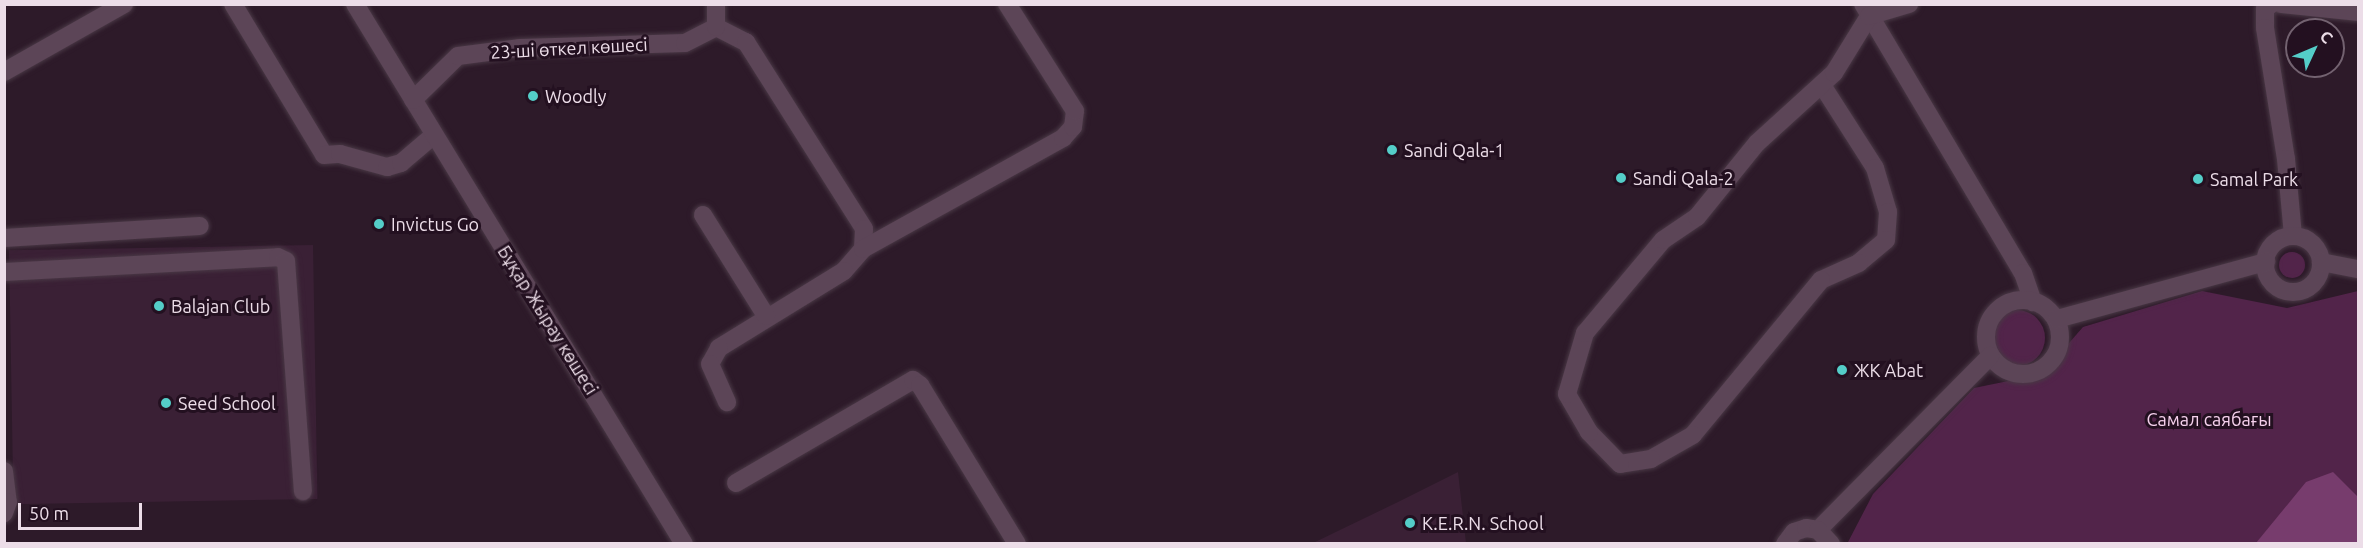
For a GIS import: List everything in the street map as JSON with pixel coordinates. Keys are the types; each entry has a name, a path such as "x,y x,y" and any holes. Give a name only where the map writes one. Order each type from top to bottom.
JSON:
{"street":[{"path":"4,72 124,4"},
{"path":"233,4 324,155 340,154 387,167 401,163 434,135"},
{"name":"Бұқар Жырау көшесі","path":"355,4 684,543"},
{"path":"716,4 716,27 746,42 782,96 864,229 863,249"},
{"path":"728,402 711,364 715,354 766,316 844,271 863,249 1063,138 1073,127 1075,111 1007,4"},
{"path":"1866,10 1909,4"},
{"path":"2271,4 2265,9 2265,28 2286,159 2293,236"},
{"path":"2281,4 2358,12"},
{"path":"1822,85 1875,168 1888,212 1886,240 1859,263 1821,280 1693,435 1651,459 1620,464 1589,432 1567,394 1585,333 1663,240 1697,217 1756,143 1834,73 1866,10"},
{"path":"1866,10 2023,273 2033,302"},
{"name":"23-ші өткел көшесі","path":"413,100 458,56 520,48 685,43 716,27"},
{"path":"703,215 766,316"},
{"path":"4,238 200,226"},
{"path":"2293,236 2315,247 2321,262 2319,275 2312,286 2287,291 2268,275 2266,262 2272,247 2293,236"},
{"path":"4,272 278,257 286,261 303,491"},
{"path":"2057,319 2266,262"},
{"path":"2321,262 2358,269"},
{"path":"2024,299 2043,304 2057,319 2062,338 2056,357 2042,371 2023,375 2004,370 1990,356 1985,336 1990,317 2005,304 2024,299"},
{"path":"1785,543 1794,532 1806,528 1825,537 1990,356"},
{"path":"736,483 913,380 920,385 1017,543"},
{"path":"4,471 5,512"}],"shaded area":[{"name":"Seed School","path":"313,245 317,499 13,504 9,250"},
{"name":"K.E.R.N. School","path":"1458,472 1466,543 1313,543 1398,502"},
{"path":"2333,472 2358,497 2358,543 2256,543 2306,482"}],"green space":[{"path":"2292,252 2301,256 2305,265 2301,274 2292,278 2283,274 2279,265 2283,256"},
{"name":"Самал саябағы","path":"2202,291 2287,308 2358,291 2358,543 1847,544 1873,494 1974,388 2042,374 2083,327"},
{"path":"2012,310 2022,310 2037,318 2043,327 2045,338 2043,349 2037,358 2022,366 2012,366 2001,361 1994,354 1989,343 1989,333 1994,322 2001,315"}],"place":[{"name":"Woodly","path":"533,96"},
{"name":"Sandi Qala-1","path":"1392,150"},
{"name":"Sandi Qala-2","path":"1621,178"},
{"name":"Samal Park","path":"2198,179"},
{"name":"Invictus Go","path":"379,224"},
{"name":"Balajan Club","path":"159,306"},
{"name":"ЖК Abat","path":"1842,370"},
{"name":"Seed School","path":"166,403"},
{"name":"K.E.R.N. School","path":"1410,523"}]}
